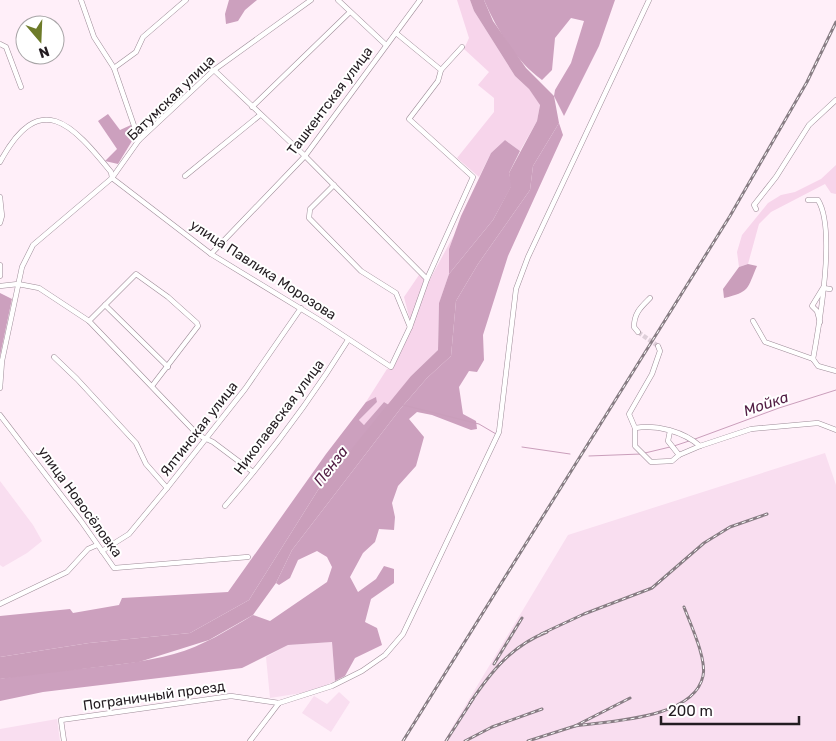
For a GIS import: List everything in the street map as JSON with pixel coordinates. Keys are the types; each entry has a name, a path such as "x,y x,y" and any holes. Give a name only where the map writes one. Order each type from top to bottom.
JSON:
{"street":[{"path":"81,0 94,37 114,68 139,140"},
{"path":"114,68 136,52 143,37 186,0"},
{"name":"Батумская улица","path":"0,388 2,361 18,284 22,267 33,245 112,178 139,140 214,70 311,0"},
{"path":"338,0 386,45"},
{"name":"Ташкентская улица","path":"211,254 305,156 420,0"},
{"path":"250,741 279,703 332,686 362,671 385,655 403,634 497,439 516,289 528,258 649,0"},
{"path":"252,106 350,12"},
{"path":"396,33 441,70"},
{"path":"0,44 6,47 21,87"},
{"path":"410,327 427,279 473,177 409,119 438,80 441,70 462,47"},
{"path":"214,70 305,156 427,279"},
{"path":"756,209 754,205 776,177 809,125 836,100"},
{"path":"186,176 260,115"},
{"name":"улица Павлика Морозова","path":"0,162 10,144 31,122 53,120 64,124 84,139 111,172 112,178 211,254 301,308 391,367 410,327"},
{"path":"334,185 310,209 309,218 361,271 396,294 410,327"},
{"path":"0,197 2,216 0,223"},
{"path":"808,200 818,200 830,214 832,250"},
{"path":"0,264 0,276"},
{"path":"88,321 136,274 162,292 197,323 198,326 152,386"},
{"path":"813,359 820,322 827,305 831,282"},
{"path":"0,286 18,284 39,288 88,321 198,435 213,442 253,472"},
{"path":"820,322 817,311 812,306 823,288 830,289"},
{"path":"638,332 634,328 634,319 637,312 650,298"},
{"path":"105,305 168,367"},
{"name":"Ялтинская улица","path":"102,552 129,534 167,488 245,389 301,308"},
{"path":"754,321 765,342 813,359 818,366 836,371"},
{"name":"Николаевская улица","path":"225,506 327,374 348,340"},
{"path":"658,346 660,351 652,374 629,414 635,428 635,446 651,462 672,461 679,455 700,446 751,429 818,424 836,430"},
{"path":"54,358 136,443 146,464 167,488"},
{"name":"улица Новосёловка","path":"0,415 48,476 114,568 248,557"},
{"path":"635,428 643,427 670,431 686,436 700,446"},
{"path":"670,431 668,441 679,455"},
{"path":"0,604 67,572 88,549 97,545"},
{"name":"Пограничный проезд","path":"64,741 61,720 231,696 279,703"}],"shaded area":[{"path":"229,0 257,0 245,10 238,21 226,24 225,14"},
{"path":"457,0 470,0 474,11 515,76 529,89 540,104 537,121 520,151 505,140 491,153 479,177 457,158 494,112 494,98 478,85 489,72 464,49 469,38"},
{"path":"470,0 484,0 493,21 526,68 554,96 559,123 533,166 530,190 478,264 456,301 451,356 427,378 401,408 292,550 276,583 253,615 209,640 139,662 0,679 0,657 89,643 190,633 249,600 318,490 411,376 438,350 439,303 449,274 493,220 511,186 509,173 537,121 540,105 529,89 515,76 474,11"},
{"path":"484,0 615,0 599,46 564,116 554,96 555,90 571,63 584,21 571,18 555,38 552,70 542,80 524,64 508,44"},
{"path":"108,114 120,130 131,125 135,136 118,164 105,161 117,149 98,121"},
{"path":"559,123 563,135 508,256 483,335 484,360 477,372 469,371 459,387 463,414 476,421 477,429 471,430 432,415 417,412 409,419 424,437 416,466 398,486 392,503 395,517 394,530 379,529 375,542 363,553 350,577 358,592 376,579 384,566 394,569 394,583 371,599 365,622 377,628 382,645 355,658 345,676 335,681 332,642 288,645 242,668 43,692 0,701 0,679 131,663 185,651 225,632 253,615 270,621 327,582 332,567 327,557 317,551 298,560 290,578 279,585 276,583 292,550 401,408 427,378 451,356 456,301 478,264 530,190 533,166"},
{"path":"505,140 520,151 509,173 512,185 493,220 449,274 449,249 461,216 491,153"},
{"path":"836,165 836,194 831,193 825,184 771,212 759,224 748,264 739,267 737,252 742,235 768,203 781,195 795,192 821,179"},
{"path":"454,235 449,249 449,274 439,303 438,350 411,376 389,405 384,402 364,425 359,420 377,402 376,398 366,402 387,369 393,369 412,328 404,297 419,275 429,281"},
{"path":"748,264 757,266 746,288 739,294 724,298 723,289 739,267"},
{"path":"0,293 12,299 0,356"},
{"path":"376,397 377,402 359,420 364,425 384,402 389,405 318,490 249,600 190,633 89,643 0,657 0,616 70,609 73,613 119,605 122,598 228,592 326,454 366,402"},
{"path":"825,453 836,485 836,741 444,741 568,535"},
{"path":"0,481 33,525 42,541 27,553 3,567 0,565"},
{"path":"332,642 335,681 314,691 270,698 266,657 288,645"},
{"path":"339,692 350,702 331,732 302,713 314,696 327,704"},
{"path":"57,719 60,741 0,741 0,729"}],"waterway":[{"name":"Мойка","path":"695,439 779,408 836,390"},
{"path":"403,405 479,424 496,434"},
{"path":"674,446 689,441"},
{"path":"522,447 570,454"},
{"path":"645,453 670,447"},
{"path":"589,456 641,454"}],"tunnel":[{"path":"638,332 658,346"}],"railway":[{"path":"403,741 730,216 807,82 836,22"},
{"path":"541,634 584,614 652,588 704,543 730,527 767,514"},
{"path":"575,726 648,715 668,709 684,701 696,690 703,676 703,660 684,607"},
{"path":"494,664 522,618"},
{"path":"470,703 494,671 512,652 547,632"},
{"path":"528,741 575,726 630,698"},
{"path":"446,741 473,699"},
{"path":"465,741 492,727 542,709"}],"water label":[{"name":"Пенза","path":"331,466"}]}
